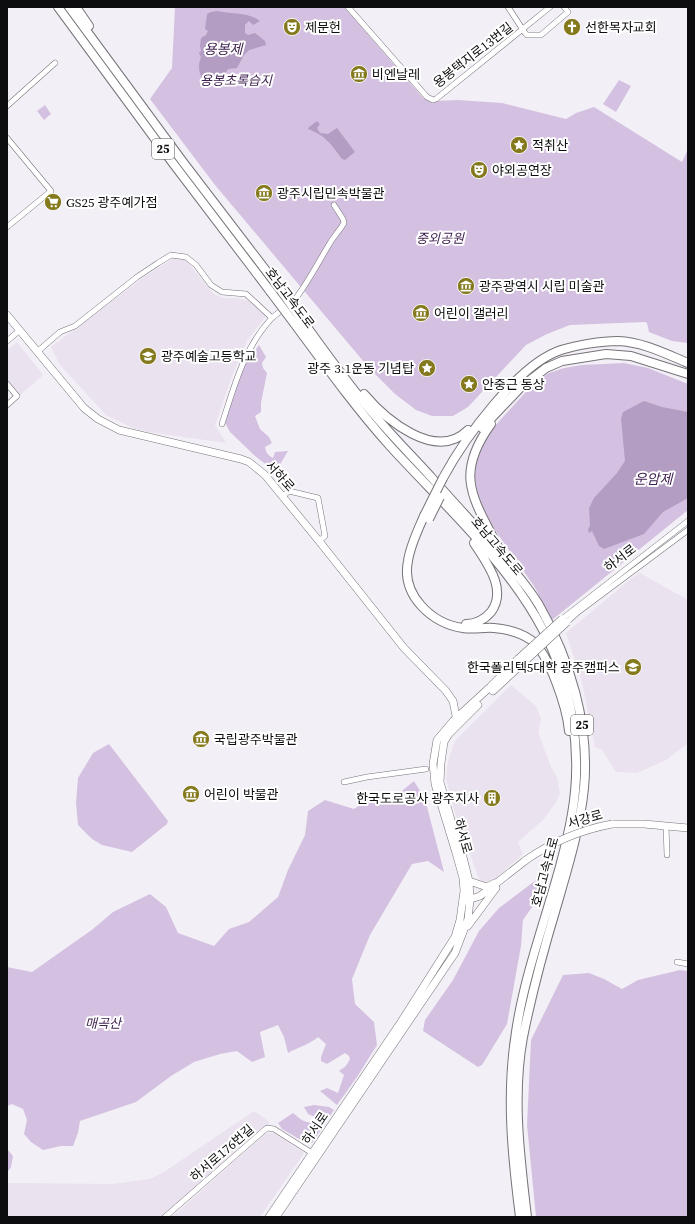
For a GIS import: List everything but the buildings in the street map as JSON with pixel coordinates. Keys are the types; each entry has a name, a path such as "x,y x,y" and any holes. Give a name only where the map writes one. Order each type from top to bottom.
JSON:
{"highway":[{"name":"호남고속도로","path":"58,7 172,162 270,291 298,321 372,412 516,574 538,603 564,656 574,687 585,746 584,787 579,822 572,852 543,953 523,1038 519,1075 518,1118 523,1181 528,1217"},
{"name":"호남고속도로","path":"68,7 183,162 277,285 298,321 361,412 391,447 426,483 502,568 527,602 554,653 564,680 572,715 577,746 577,772 572,814 558,874 525,989 516,1033 511,1085 510,1124 520,1217"},
{"path":"76,7 97,37 113,66"},
{"path":"335,365 349,376 370,401 387,418 418,436 434,442 449,442 462,436 525,373 536,364 561,350 591,344 618,341 656,349 688,363"},
{"path":"445,480 470,442 483,426 521,387 546,368 562,361 606,354 631,356 688,374"},
{"path":"504,405 487,429 472,456 470,485 475,503 504,559"},
{"path":"493,406 466,439 455,456 407,562 407,574 410,586 415,596 429,614 438,621 450,626 465,628 493,628 506,630 531,640 544,654 563,704 569,726 572,748 572,771 575,790"},
{"path":"426,518 412,565 413,580 416,590 422,601 437,615 452,622 468,624 481,621 488,615 495,602 497,586 495,578 465,526"}],"main road":[{"name":"서하로","path":"7,315 84,408 98,419 119,430 241,459 265,475 404,648 446,691 453,701 457,721"},
{"name":"하서로","path":"269,1217 315,1155 455,953 464,932 468,919 463,878 435,784 433,764 438,740 490,687 565,620"},
{"name":"하서로","path":"276,1217 455,937 466,901 469,881 440,782 444,742 457,721"},
{"name":"서강로","path":"466,901 480,896 526,860 553,843 572,834 612,824 688,828"},
{"path":"469,881 487,886 502,880"},
{"name":"서강로","path":"464,932 502,880"}],"street":[{"name":"용봉택지로13번길","path":"348,7 428,97 433,100 550,7"},
{"path":"508,7 522,30 527,35 541,35 568,12 564,7"},
{"path":"7,106 56,63"},
{"path":"7,138 51,191 7,228"},
{"path":"222,424 239,370 252,346 272,318 291,304 298,296 331,241 340,231 344,223 334,205"},
{"path":"37,352 60,332 75,326 137,277 172,255 186,257 196,265 211,285 222,292 246,294 272,318"},
{"path":"7,341 20,330"},
{"path":"7,384 17,396 7,405"},
{"path":"282,497 289,491 318,498 325,536 319,541"},
{"name":"하서로","path":"565,620 576,607 688,521"},
{"name":"하서로","path":"565,620 578,612 688,530"},
{"path":"344,782 367,777 426,769"},
{"path":"666,826 667,855"},
{"path":"677,962 688,964"},
{"name":"하서로176번길","path":"165,1217 268,1128 274,1129 315,1155"}],"shaded area":[{"name":"광주예술고등학교","path":"177,258 185,260 214,294 223,298 236,298 249,301 266,316 247,341 232,376 215,425 226,443 148,432 133,428 106,415 60,365 51,347 144,277 172,259"},
{"path":"17,342 43,375 20,395 7,379 7,350"},
{"name":"한국폴리텍5대학 광주캠퍼스","path":"640,573 688,600 688,743 666,760 637,773 616,772 602,750 595,747 582,682 566,633 633,577"},
{"name":"한국도로공사 광주지사","path":"511,685 536,706 541,719 538,732 551,767 557,777 560,794 543,820 518,842 523,854 493,881 487,884 479,879 455,813 446,779 448,761 455,741"},
{"path":"254,1111 267,1120 270,1124 258,1130 162,1217 7,1217 7,1183 113,1184 150,1179 164,1172"},
{"path":"275,1133 304,1153 260,1217 172,1217 265,1134"}],"green space":[{"name":"중외공원","path":"175,7 344,7 423,98 434,101 458,100 502,103 566,119 576,113 594,107 682,162 688,149 688,343 672,341 649,332 647,323 645,322 570,325 547,334 526,345 468,407 453,416 432,416 416,410 395,394 369,368 215,185 150,99 172,68"},
{"path":"619,80 631,86 616,112 603,104"},
{"path":"45,105 51,114 44,120 37,111"},
{"path":"259,345 266,357 262,363 263,368 267,373 261,403 261,412 255,416 260,429 269,437 272,443 265,447 269,455 273,458 275,452 288,451 278,468 269,467 255,456 230,432 224,421 235,393 241,371"},
{"path":"624,363 648,368 688,384 688,510 552,620 534,586 488,520 477,495 474,470 477,453 488,434 502,418 534,383 549,373 564,368 582,365"},
{"path":"109,744 168,821 167,824 132,852 102,845 92,839 78,825 76,803 78,778 93,753"},
{"name":"매곡산","path":"414,781 425,799 444,872 428,861 412,864 370,935 352,979 355,1004 374,1022 377,1045 337,1105 320,1091 327,1088 338,1093 344,1075 339,1071 346,1066 350,1059 349,1056 345,1053 327,1064 321,1061 326,1044 318,1037 288,1053 284,1037 278,1025 260,1032 265,1057 252,1062 237,1051 220,1054 194,1062 171,1076 136,1102 80,1121 78,1133 73,1146 61,1146 43,1150 31,1142 24,1134 27,1120 23,1109 12,1104 7,1106 7,967 32,972 93,929 113,912 150,894 166,907 178,933 214,946 229,929 249,922 278,897 288,870 305,835 308,811 325,800 354,809 369,799 393,798"},
{"path":"536,880 538,881 535,903 523,920 521,946 507,1024 482,1065 478,1067 423,1031 425,1020 453,980 479,931 499,908"},
{"path":"680,970 688,971 688,1217 536,1217 527,1125 531,1040 563,975 589,973 622,989 638,980"},
{"path":"314,1105 329,1107 334,1110 312,1143 306,1143 282,1129 278,1123 293,1113 305,1122 315,1122 315,1117 308,1114 304,1107"},
{"path":"7,1149 13,1156 11,1167 7,1173"}],"water":[{"name":"용봉제","path":"217,11 256,18 260,21 253,25 249,21 245,25 245,33 248,35 255,33 265,41 266,45 249,50 244,55 237,68 228,69 225,74 220,73 217,77 214,76 213,78 205,78 204,80 199,69 201,57 199,53 201,51 201,38 206,35 208,31 205,29 207,14"},
{"path":"317,121 320,124 317,128 320,133 328,134 337,128 355,152 345,160 342,159 328,141 308,129"},
{"name":"운암제","path":"644,401 662,407 688,412 688,498 663,512 644,534 604,549 599,546 592,531 589,533 589,508 594,498 617,473 625,461 621,419 623,412"}],"place":[{"name":"제문헌","path":"292,27"},
{"name":"선한목자교회","path":"572,27"},
{"name":"비엔날레","path":"359,74"},
{"name":"적취산","path":"519,145"},
{"name":"야외공연장","path":"479,170"},
{"name":"광주시립민속박물관","path":"264,193"},
{"name":"GS25 광주예가점","path":"53,202"},
{"name":"광주광역시 시립 미술관","path":"466,286"},
{"name":"어린이 갤러리","path":"421,313"},
{"name":"광주예술고등학교","path":"148,356"},
{"name":"광주 3.1운동 기념탑","path":"427,368"},
{"name":"안중근 동상","path":"469,384"},
{"name":"한국폴리텍5대학 광주캠퍼스","path":"633,667"},
{"name":"국립광주박물관","path":"201,739"},
{"name":"어린이 박물관","path":"191,794"},
{"name":"한국도로공사 광주지사","path":"492,798"}],"park label":[{"name":"용봉초록습지","path":"236,80"}]}
